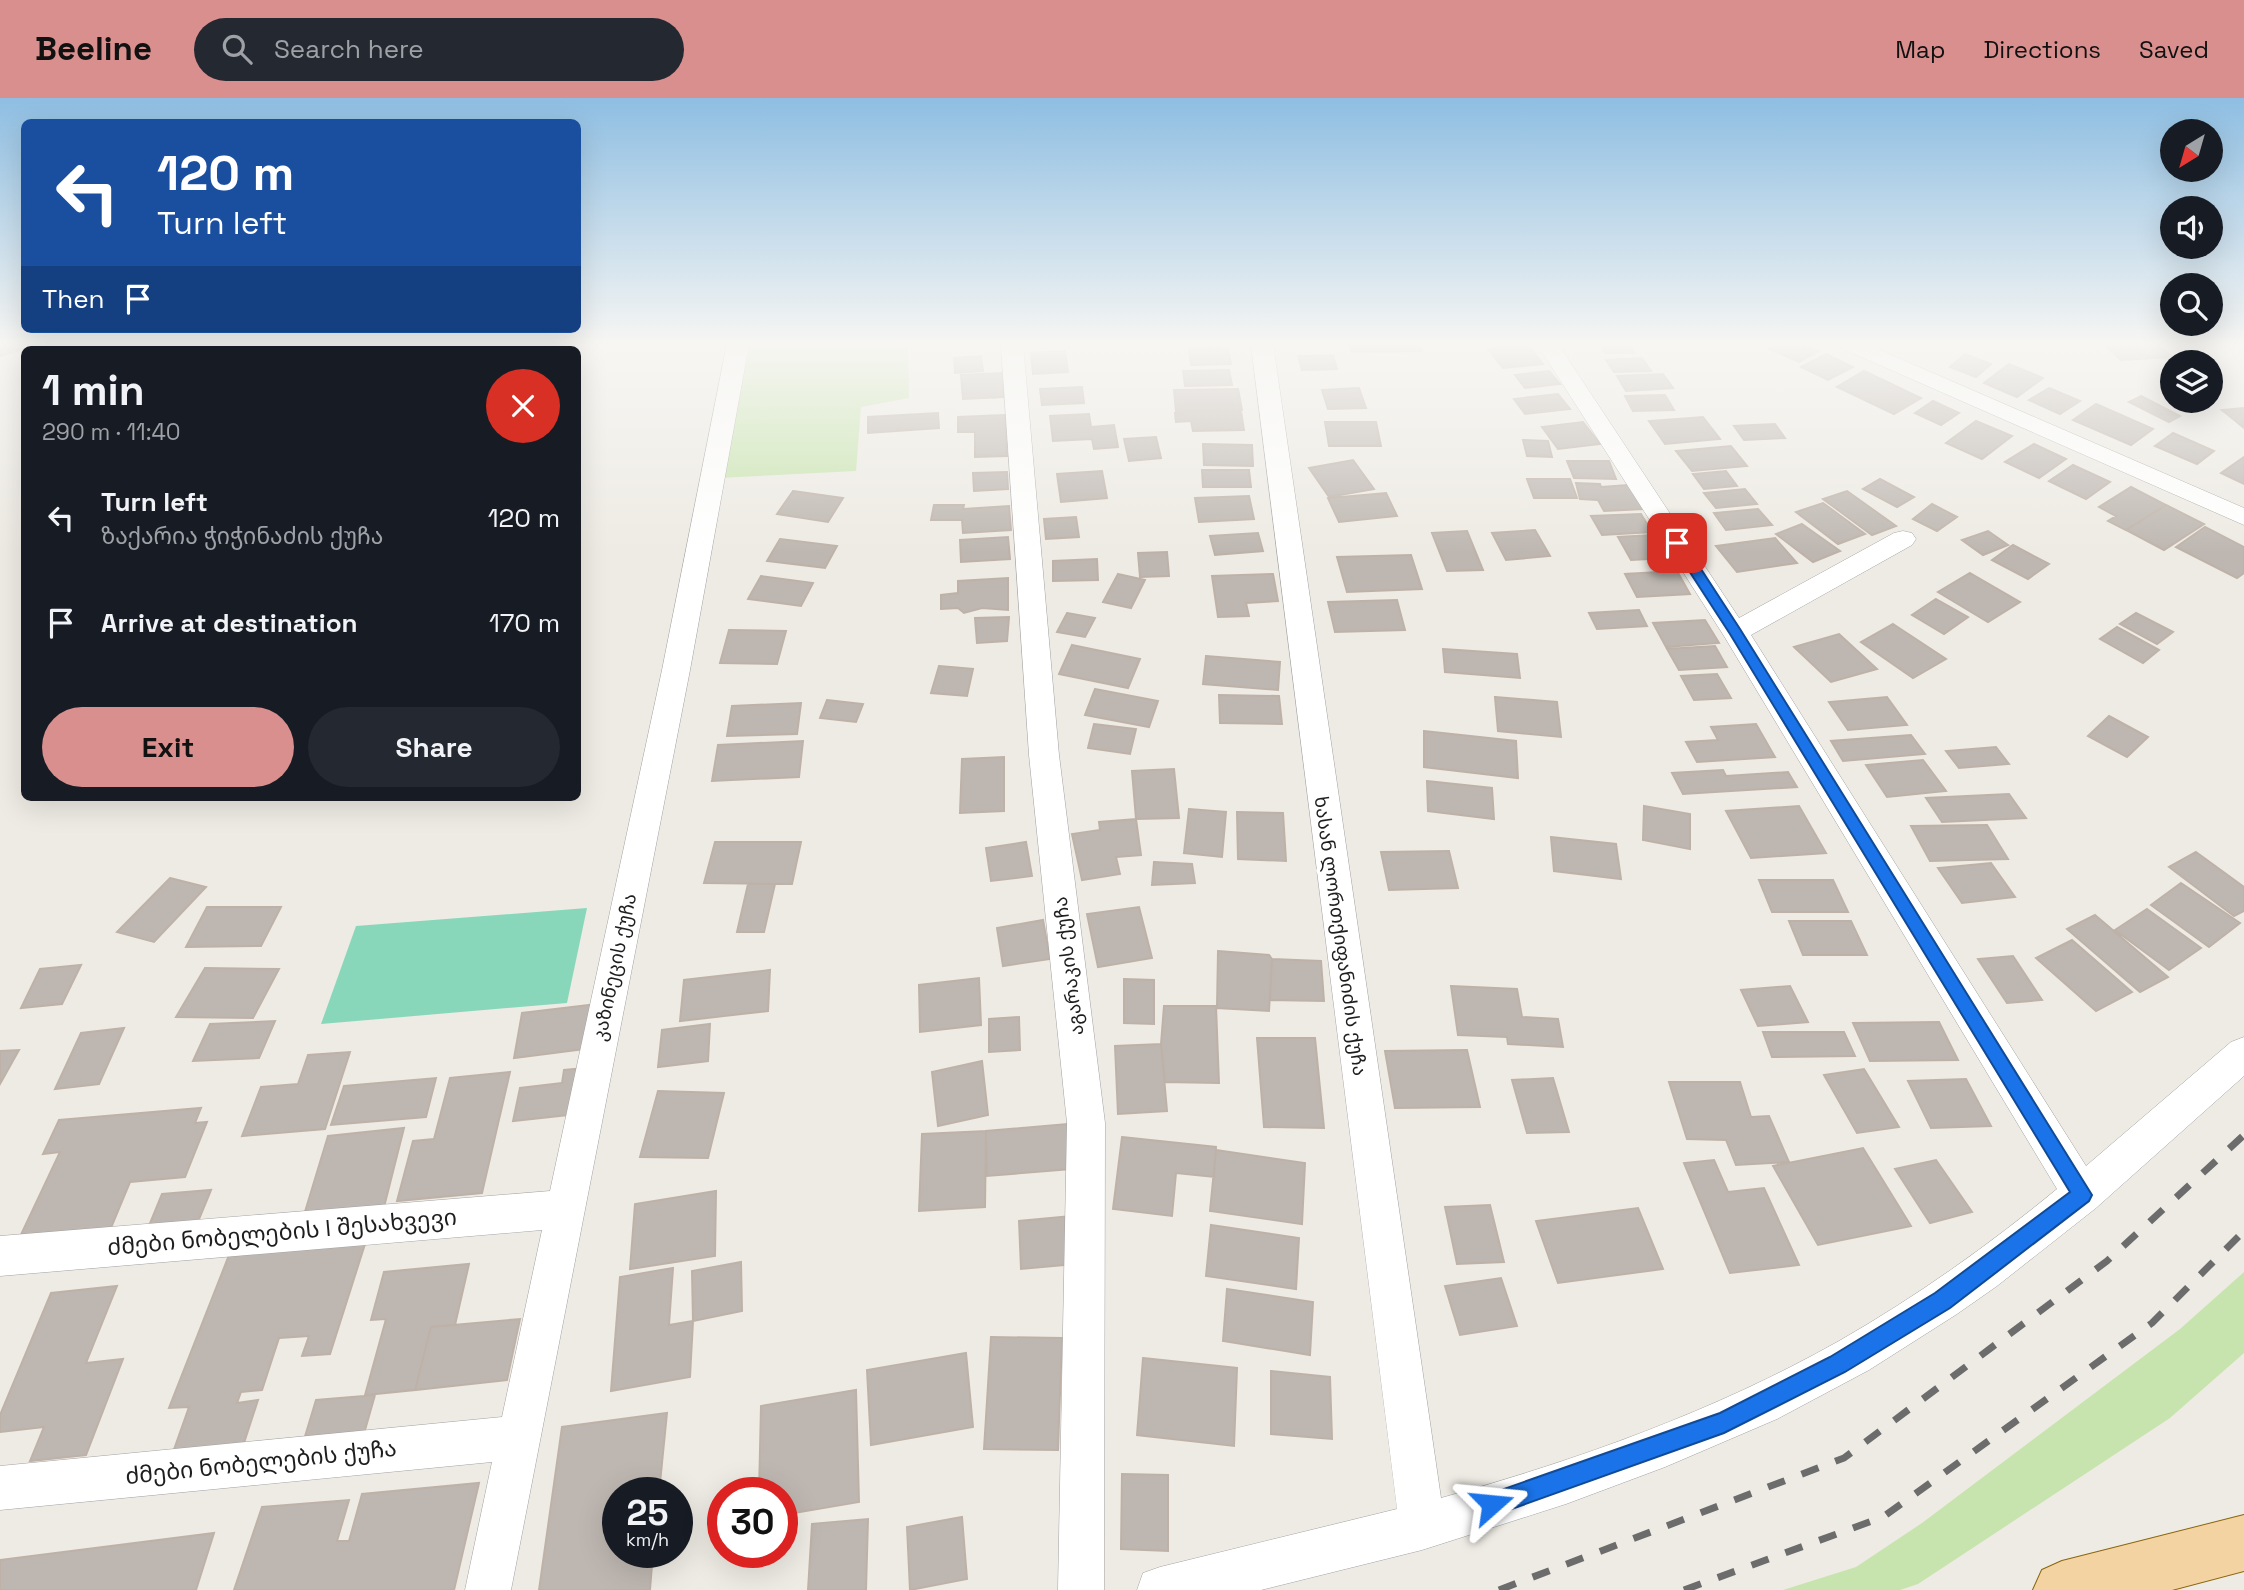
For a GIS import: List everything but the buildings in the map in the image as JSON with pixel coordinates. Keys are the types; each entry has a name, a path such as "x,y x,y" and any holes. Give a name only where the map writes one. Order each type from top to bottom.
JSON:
{"main road":[{"path":"2062,1590 2244,1543"}],"street":[{"name":"კაზინეცის ქუჩა","path":"488,1590 673,683 725,414"},
{"name":"აგარაკის ქუჩა","path":"1017,414 1044,755 1086,1123 1081,1590"},
{"name":"ხასან ლორთქიფანიძის ქუჩა","path":"1271,414 1422,1527"},
{"path":"1592,414 1735,632 2082,1195"},
{"path":"2007,414 2244,517"},
{"path":"1735,632 1902,539"},
{"path":"1160,1590 1422,1527 1563,1481 1737,1416 1838,1364 1943,1300 2082,1195 2244,1053"},
{"name":"ძმები ნობელების I შესახვევი","path":"0,1256 565,1209"},
{"name":"ძმები ნობელების ქუჩა","path":"0,1488 521,1437"}],"green space":[{"path":"732,414 860,414 856,471 718,478"},
{"path":"587,908 567,1003 321,1024 356,926"},
{"path":"2244,1272 2244,1353 2170,1418 1918,1584 1900,1590 1783,1590 1856,1567 1922,1523 2180,1329"}],"railway":[{"path":"1499,1590 1844,1458 2107,1261 2244,1135"},
{"path":"1684,1590 1883,1517 2152,1323 2244,1231"}],"route":[{"path":"1492,1504 1724,1422 1838,1364 1943,1300 2082,1195 1735,632 1677,543"}]}
